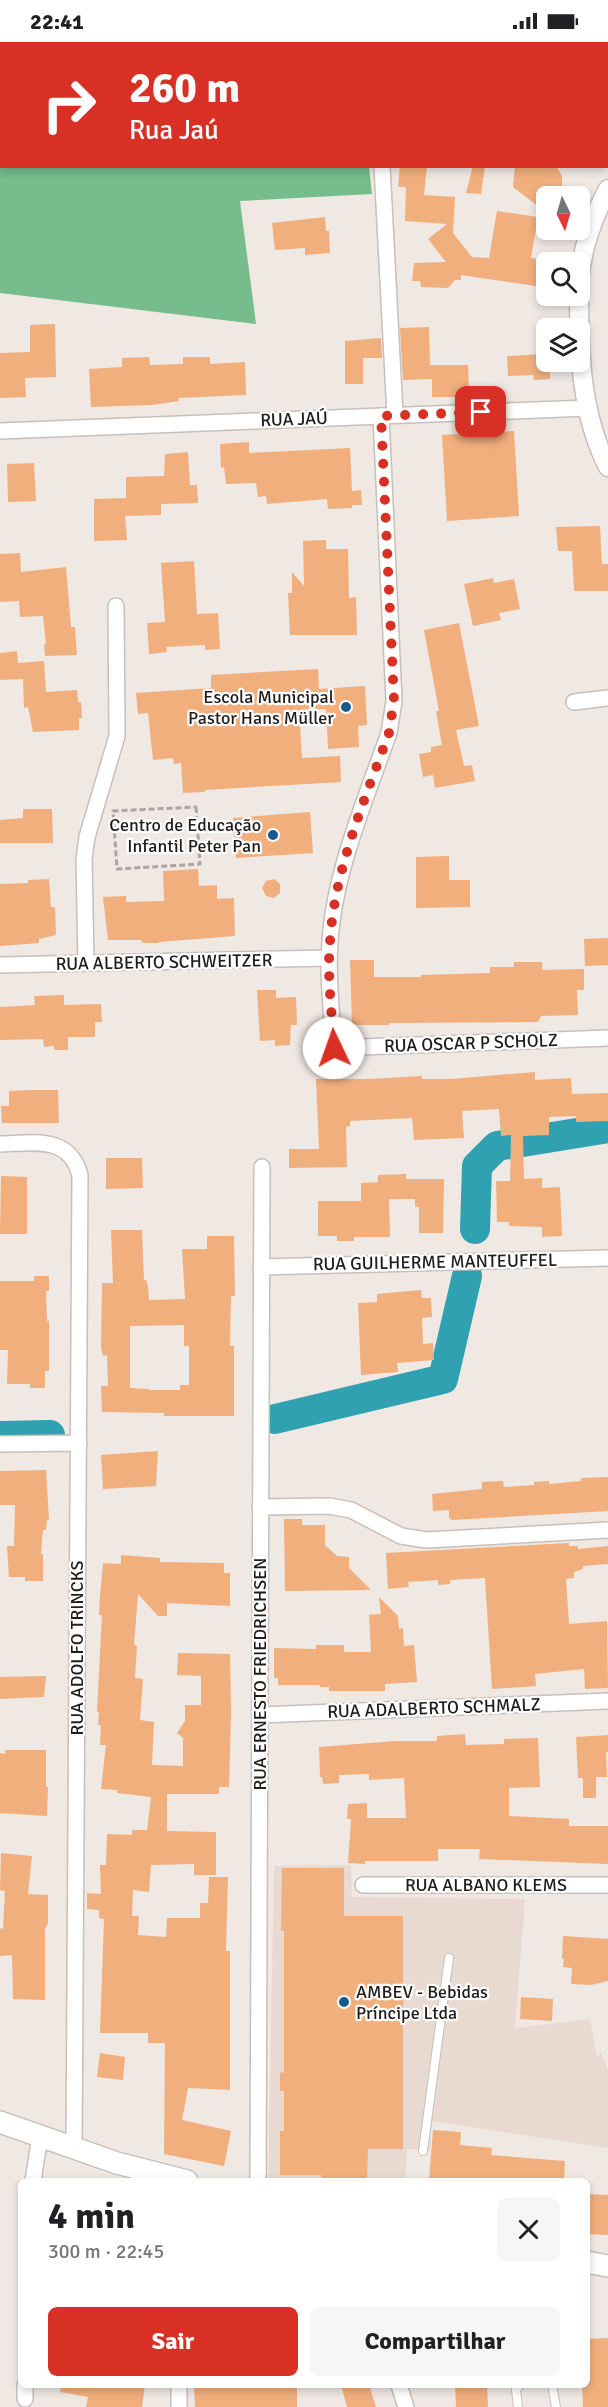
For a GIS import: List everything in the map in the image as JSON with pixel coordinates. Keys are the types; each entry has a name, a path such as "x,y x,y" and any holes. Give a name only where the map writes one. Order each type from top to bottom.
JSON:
{"main road":[{"path":"0,2122 117,2163 173,2178"},
{"path":"590,2263 608,2266"}],"street":[{"path":"329,958 333,918 353,832 393,717 382,168"},
{"path":"583,252 591,223 608,189"},
{"path":"579,306 581,356 588,408 595,437 608,467"},
{"name":"RUA JAÚ","path":"0,431 588,408"},
{"path":"86,963 84,859 87,837 117,736 116,606"},
{"path":"574,702 608,698"},
{"name":"RUA ALBERTO SCHWEITZER","path":"0,965 329,958"},
{"name":"RUA OSCAR P SCHOLZ","path":"329,958 334,1048 608,1038"},
{"name":"RUA ADOLFO TRINCKS","path":"0,1144 47,1143 69,1152 77,1163 80,1175 74,2148"},
{"name":"RUA ERNESTO FRIEDRICHSEN","path":"258,2178 262,1167"},
{"name":"RUA GUILHERME MANTEUFFEL","path":"261,1267 608,1258"},
{"path":"0,1444 79,1443"},
{"path":"260,1507 329,1506 351,1510 401,1536 427,1540 608,1530"},
{"name":"RUA ADALBERTO SCHMALZ","path":"260,1715 608,1701"},
{"name":"RUA ALBANO KLEMS","path":"363,1885 608,1886"},
{"path":"33,2178 40,2136"},
{"path":"179,2388 179,2407"},
{"path":"400,2388 406,2407"}],"lane":[{"path":"423,2151 449,1958"},
{"path":"518,2388 518,2407"},
{"path":"553,2388 556,2407"}],"path":[{"path":"196,807 200,864 117,869 113,811 160,808 196,807"}],"shaded area":[{"path":"351,1865 352,1897 525,1899 515,2028 590,2019 597,2057 601,2053 608,2069 608,2148 432,2121 430,2150 407,2149 405,2178 268,2178 274,1866"}],"green space":[{"path":"0,168 369,168 372,194 240,201 256,324 0,293"}],"building":[{"path":"400,168 427,168 424,195 455,197 453,233 472,257 489,258 497,211 536,217 531,258 536,259 536,286 461,275 461,280 455,280 448,288 421,287 420,281 412,281 414,263 446,262 428,239 447,224 405,221 406,187 398,187"},
{"path":"472,168 485,168 481,194 466,193"},
{"path":"515,168 557,168 562,176 562,186 536,186 536,205 513,187"},
{"path":"325,217 326,231 329,231 330,253 305,255 305,248 275,250 272,223"},
{"path":"55,324 56,377 25,378 26,397 0,398 0,353 30,352 30,325"},
{"path":"429,327 430,365 468,365 467,397 432,397 432,379 403,380 400,328"},
{"path":"381,338 382,358 363,358 363,384 345,384 345,341"},
{"path":"536,355 536,372 550,372 550,379 534,380 533,375 508,376 507,356"},
{"path":"149,357 150,365 183,364 183,357 210,357 210,364 245,362 246,395 178,398 179,401 152,405 91,407 89,369 122,367 122,358"},
{"path":"514,431 519,516 447,521 442,435"},
{"path":"249,442 249,453 350,448 352,491 361,490 362,505 352,505 352,508 328,509 327,499 267,504 266,496 258,497 256,483 226,484 224,467 221,468 220,444"},
{"path":"188,452 190,485 197,485 198,503 161,504 161,515 125,516 127,540 94,541 94,499 126,498 126,477 164,476 165,454"},
{"path":"34,463 36,501 8,502 7,464"},
{"path":"600,526 602,564 608,564 608,591 574,591 572,551 558,551 556,527"},
{"path":"326,540 326,549 348,549 349,598 356,597 357,635 290,635 288,593 292,593 292,572 304,586 303,541"},
{"path":"20,553 21,572 66,567 71,627 75,627 77,655 45,656 43,616 20,617 19,601 0,602 0,554"},
{"path":"194,561 197,614 218,613 220,649 205,650 205,645 166,647 167,652 149,654 147,623 165,622 161,563"},
{"path":"493,578 494,583 514,579 520,609 499,613 501,620 473,626 464,584"},
{"path":"459,623 479,726 456,730 464,766 472,765 475,781 435,788 433,775 423,777 419,754 431,752 431,747 442,745 436,711 439,711 424,630"},
{"path":"17,651 18,663 44,661 46,692 77,690 78,702 81,702 82,718 79,718 79,730 33,732 28,707 24,708 23,679 0,680 0,653"},
{"path":"318,669 319,689 365,686 367,725 358,726 359,747 328,749 326,709 299,710 302,758 340,756 341,782 183,793 181,763 174,764 173,758 153,760 148,713 138,714 136,693 211,688 211,675"},
{"path":"23,809 52,809 53,843 0,843 0,820 23,818"},
{"name":"Centro de Educação Infantil Peter Pan","path":"310,812 313,853 236,858 233,818"},
{"path":"449,856 449,880 470,880 470,907 416,908 416,857"},
{"path":"198,869 199,886 217,885 217,899 234,898 235,936 158,943 143,943 141,940 108,940 103,897 126,896 126,902 164,901 163,871"},
{"path":"49,879 51,907 55,907 56,935 39,939 39,943 0,946 0,884 28,883 28,880"},
{"path":"274,879 280,884 280,893 274,898 266,896 262,888 266,881"},
{"path":"608,938 608,965 585,966 584,939"},
{"path":"350,960 374,960 374,977 490,973 490,967 514,967 514,962 542,962 542,970 584,969 584,990 577,990 578,1015 541,1016 538,1022 352,1025"},
{"path":"257,990 276,990 276,998 296,997 297,1025 291,1025 290,1045 275,1046 275,1040 260,1041"},
{"path":"64,995 64,1005 101,1004 102,1022 95,1022 95,1037 68,1037 68,1050 54,1050 54,1046 44,1047 43,1039 0,1040 0,1007 35,1005 34,996"},
{"path":"535,1072 535,1080 571,1078 572,1094 608,1093 608,1121 576,1122 576,1116 549,1117 549,1135 523,1136 524,1179 542,1178 542,1188 560,1187 562,1236 542,1237 542,1227 509,1226 509,1222 497,1222 496,1181 510,1181 511,1135 501,1136 499,1109 462,1111 464,1138 414,1140 412,1118 350,1121 350,1126 346,1127 347,1167 289,1168 289,1149 319,1149 316,1079 422,1076 422,1079 451,1079"},
{"path":"58,1090 59,1123 2,1123 1,1106 9,1106 9,1091"},
{"path":"106,1158 142,1158 143,1188 106,1189"},
{"path":"406,1174 406,1179 444,1179 443,1233 419,1233 419,1207 415,1207 415,1199 389,1199 390,1237 354,1237 354,1241 337,1241 337,1236 318,1236 318,1201 361,1201 361,1183 378,1182 378,1175"},
{"path":"1,1176 27,1177 27,1234 0,1234"},
{"path":"111,1230 142,1230 144,1280 148,1286 149,1300 185,1299 182,1249 207,1249 207,1236 234,1236 235,1296 231,1296 230,1346 234,1346 234,1416 163,1416 165,1413 102,1412 101,1386 108,1386 107,1355 103,1356 101,1347 102,1283 113,1283","holes":["184,1325 184,1346 189,1346 189,1385 180,1385 180,1390 130,1388 130,1326"]},
{"path":"34,1276 49,1276 49,1291 46,1291 47,1321 49,1321 49,1371 45,1371 45,1388 30,1388 30,1384 7,1384 8,1350 0,1350 0,1281 34,1281"},
{"path":"421,1290 422,1298 431,1298 432,1317 422,1318 423,1344 433,1343 434,1360 397,1363 398,1372 361,1375 358,1303 377,1302 377,1294"},
{"path":"158,1451 156,1486 103,1489 101,1455"},
{"path":"46,1470 49,1520 47,1520 46,1530 43,1530 41,1554 43,1554 43,1581 25,1581 25,1577 9,1577 7,1546 14,1546 15,1505 0,1505 0,1471"},
{"path":"608,1477 608,1511 452,1520 449,1518 449,1510 433,1511 432,1494 482,1489 482,1482 503,1481 504,1487 534,1485 534,1482 549,1481 549,1484 581,1481 581,1478"},
{"path":"284,1519 302,1519 302,1525 325,1525 325,1545 337,1556 349,1557 349,1568 371,1590 285,1591"},
{"path":"569,1543 569,1546 578,1546 578,1549 608,1546 608,1564 583,1566 583,1569 574,1572 574,1578 566,1579 569,1624 607,1621 608,1688 585,1689 584,1669 535,1674 536,1686 492,1689 485,1578 450,1580 450,1584 438,1585 438,1580 408,1582 409,1587 388,1589 386,1553"},
{"path":"121,1555 160,1558 160,1562 224,1563 224,1573 230,1573 230,1606 167,1603 167,1616 158,1616 138,1594 134,1645 137,1646 135,1678 143,1679 140,1720 154,1722 152,1765 183,1766 183,1738 177,1733 185,1721 185,1705 201,1705 201,1676 177,1675 178,1653 230,1654 229,1787 219,1787 219,1794 167,1794 167,1831 216,1832 216,1875 194,1875 194,1864 151,1865 149,1892 133,1890 132,1916 139,1916 138,1935 166,1937 167,1918 200,1918 200,1903 208,1903 209,1877 228,1877 226,1951 230,1951 230,2090 188,2088 182,2120 231,2131 224,2166 164,2154 165,2043 148,2043 148,2033 100,2033 104,1919 99,1918 99,1910 87,1909 87,1893 101,1894 100,1865 106,1865 107,1834 132,1835 132,1830 147,1830 151,1797 101,1789 106,1745 100,1745 101,1725 98,1725 99,1712 97,1712 102,1615 99,1615 100,1596 103,1563 121,1564"},
{"path":"379,1597 398,1616 399,1629 403,1628 404,1646 414,1645 417,1682 385,1684 385,1691 329,1691 329,1687 320,1687 320,1685 278,1685 278,1678 274,1678 274,1648 316,1649 316,1645 344,1645 344,1652 371,1652 369,1615 381,1614"},
{"path":"46,1676 44,1697 0,1699 0,1677"},
{"path":"465,1734 466,1745 504,1744 504,1739 538,1738 540,1787 509,1788 509,1816 569,1819 569,1826 608,1826 608,1864 479,1859 480,1849 438,1849 438,1861 348,1863 351,1819 347,1819 348,1804 367,1803 367,1818 406,1818 404,1778 369,1780 369,1774 339,1775 339,1783 323,1784 322,1777 320,1777 319,1747 396,1741 437,1741 437,1736"},
{"path":"608,1735 607,1777 596,1777 596,1798 583,1798 583,1778 578,1778 576,1737"},
{"path":"5,1750 46,1750 47,1816 0,1813 0,1753 5,1754"},
{"path":"1,1853 32,1856 28,1894 48,1895 48,1923 45,1929 45,2000 13,1999 12,1955 0,1956 0,1928 3,1929 5,1891 0,1890"},
{"name":"AMBEV - Bebidas Príncipe Ltda","path":"282,1868 344,1868 344,1916 403,1916 403,2149 368,2149 367,2178 280,2175 280,2131 284,2131 284,2091 280,2091 280,2072 284,2073 284,1931 281,1931"},
{"path":"563,1936 608,1939 608,1981 591,1985 571,1984 572,1968 563,1967"},
{"path":"521,1997 553,1999 552,2021 520,2019"},
{"path":"100,2053 125,2057 123,2080 97,2077"},
{"path":"433,2130 461,2132 460,2145 492,2148 491,2155 565,2161 564,2178 429,2178"},
{"path":"590,2194 608,2195 608,2235 590,2234"},
{"path":"608,2338 608,2407 583,2407 582,2388 590,2388 590,2339"},
{"path":"61,2388 145,2388 142,2407 86,2407 88,2397 60,2392"},
{"path":"194,2388 297,2388 297,2407 195,2407"},
{"path":"342,2388 370,2388 376,2407 347,2407"},
{"path":"455,2388 487,2388 488,2407 456,2407"}],"waterway":[{"path":"475,1229 477,1166 497,1146 608,1128"},
{"path":"275,1419 443,1379 467,1276"},
{"path":"0,1436 50,1435"}],"place":[{"name":"Escola Municipal Pastor Hans Müller","path":"346,707"},
{"name":"Centro de Educação Infantil Peter Pan","path":"273,835"},
{"name":"AMBEV - Bebidas Príncipe Ltda","path":"344,2002"}],"route":[{"path":"334,1048 329,958 333,918 353,832 393,717 381,416 481,412"}]}
